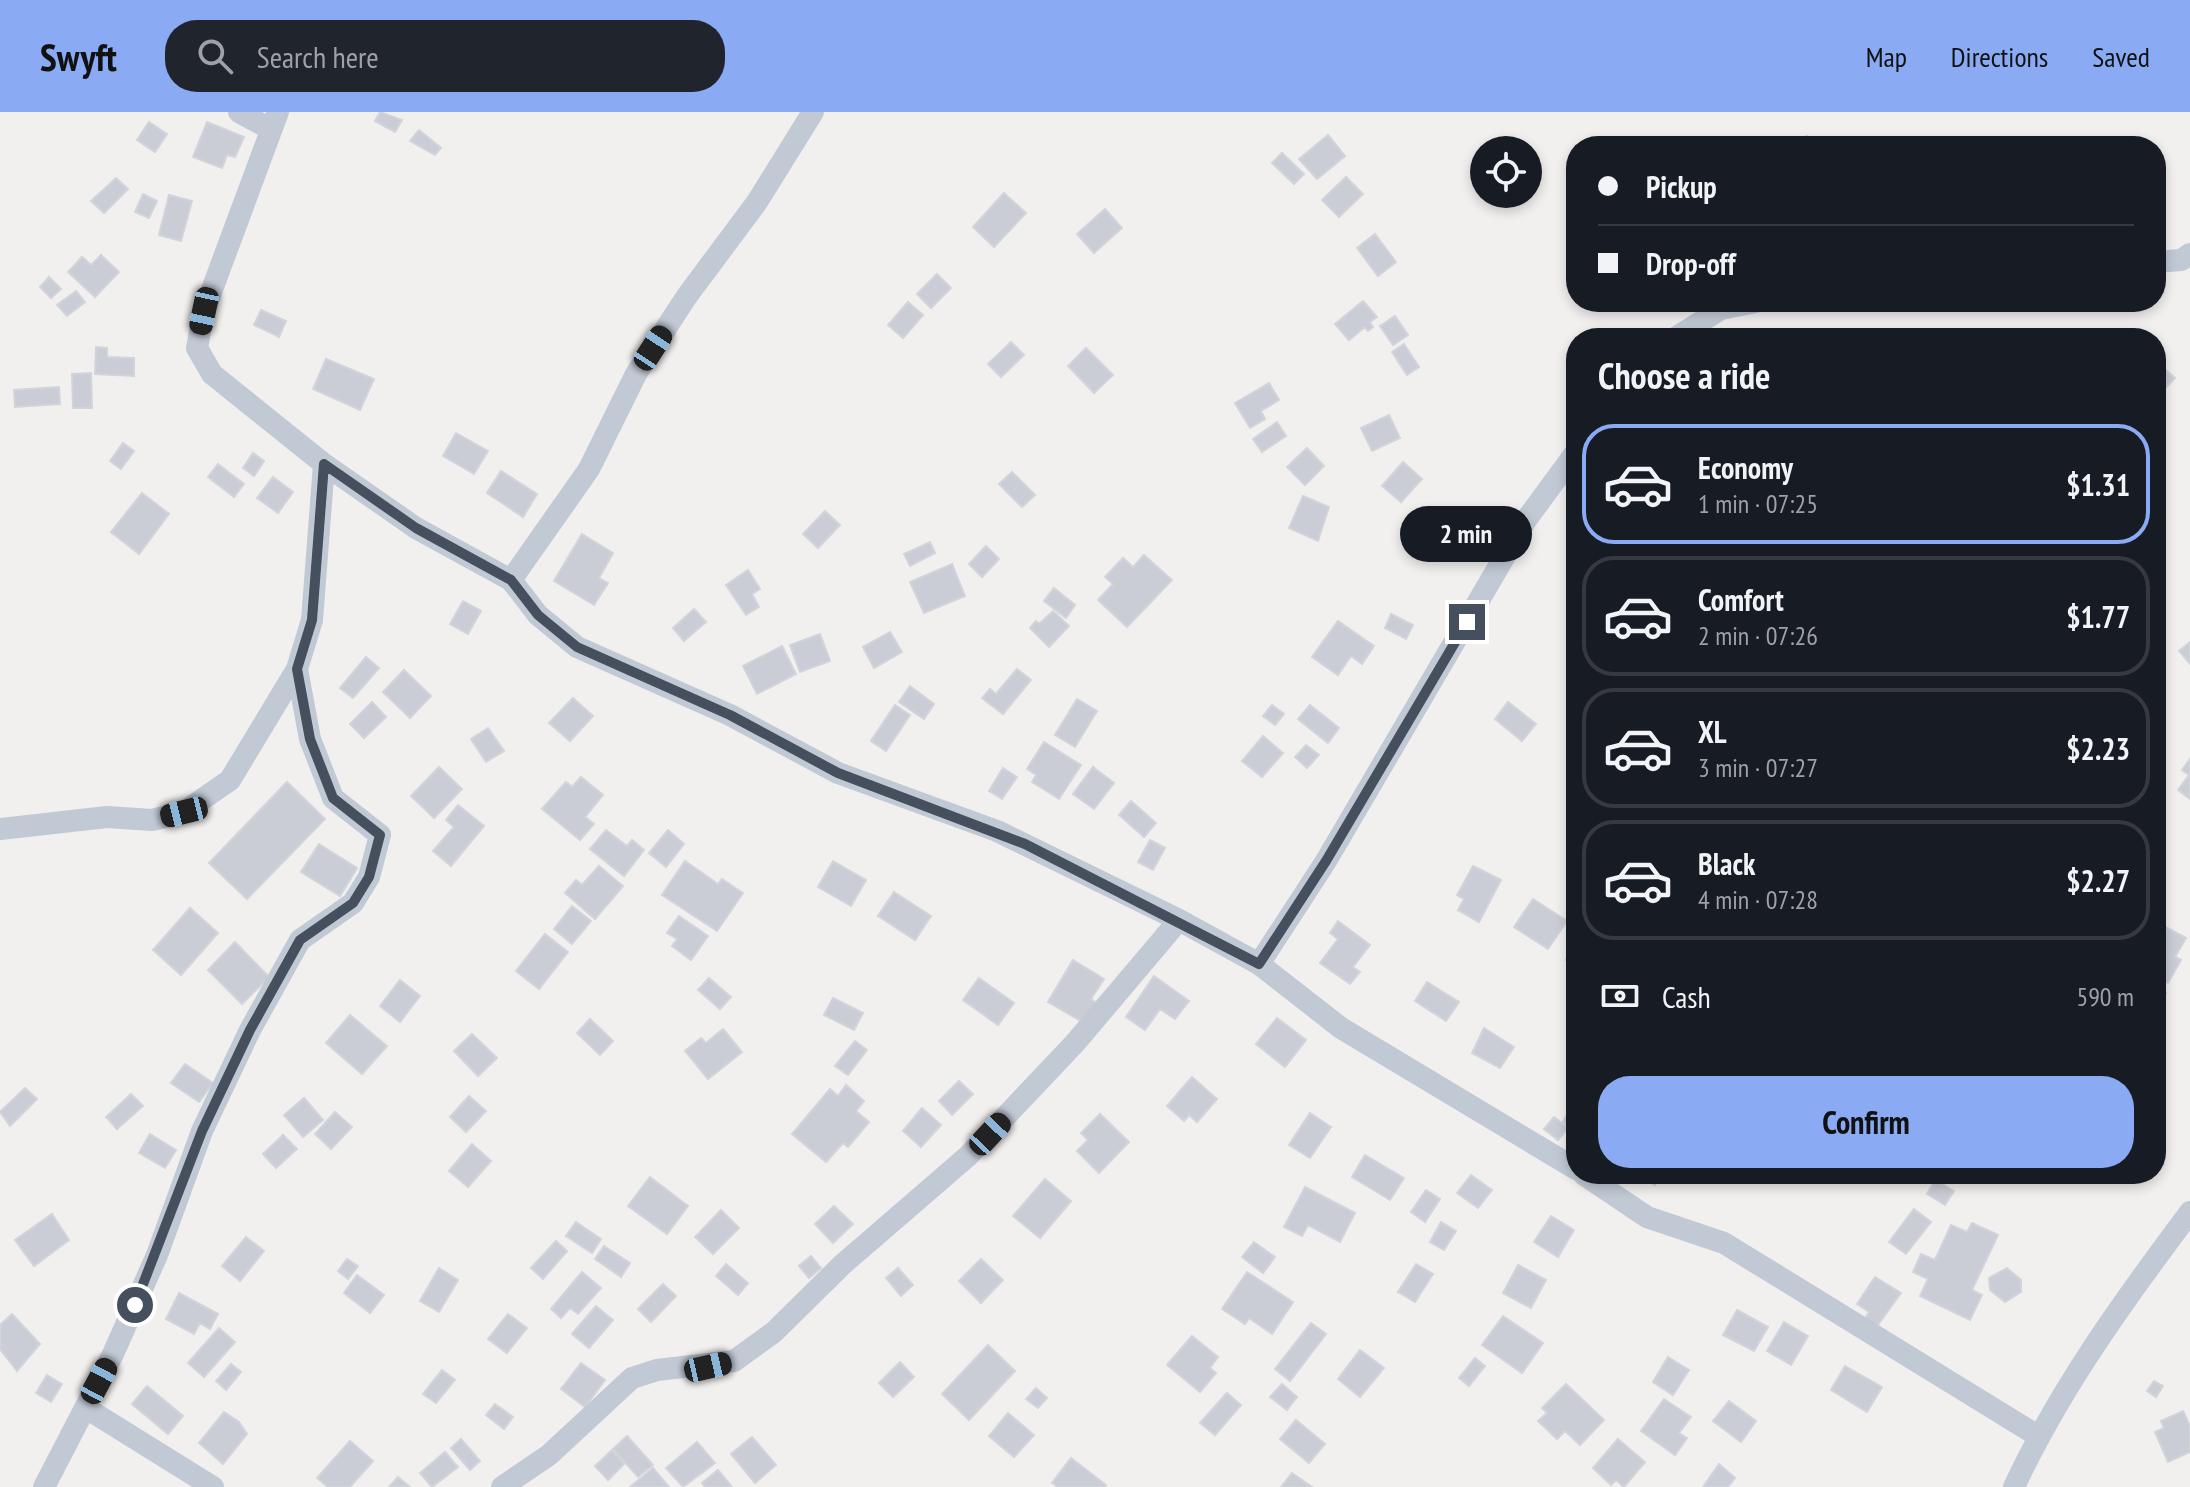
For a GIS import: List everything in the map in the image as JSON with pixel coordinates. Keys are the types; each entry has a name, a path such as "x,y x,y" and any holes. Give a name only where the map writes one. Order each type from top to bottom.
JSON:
{"street":[{"path":"239,112 274,121 204,311 197,348 212,374 324,464 416,528 511,580 538,615 577,647 730,715 838,773 997,831 1179,920 1259,964 1341,1028 1566,1163"},
{"path":"511,580 589,469 644,361 765,191 813,112"},
{"path":"2166,261 2181,260 2190,254"},
{"path":"1691,328 1716,312"},
{"path":"0,829 107,817 152,820 184,812 230,780 297,669 312,620 324,464"},
{"path":"1259,964 1326,861 1526,520 1566,466"},
{"path":"44,1487 86,1408 157,1255 202,1131 250,1030 300,940 353,903 369,877 380,835 333,798 310,739 297,669"},
{"path":"502,1487 549,1455 632,1378 657,1370 734,1361 774,1332 843,1264 968,1156 1075,1043 1179,920"},
{"path":"1598,1184 1647,1217 1724,1243 2038,1436"},
{"path":"2014,1487 2038,1436 2127,1297 2190,1212"},
{"path":"86,1408 213,1487"}],"building":[{"path":"380,112 402,120 395,132 375,121"},
{"path":"149,122 167,134 155,152 137,140"},
{"path":"207,122 244,137 235,157 227,155 222,168 193,157"},
{"path":"419,130 441,148 435,155 410,141"},
{"path":"1328,135 1345,156 1317,179 1299,159"},
{"path":"1282,153 1304,174 1294,184 1272,163"},
{"path":"1346,177 1363,194 1339,217 1322,200"},
{"path":"116,178 128,189 104,213 91,201"},
{"path":"1004,193 1026,213 994,247 973,227"},
{"path":"143,194 157,201 149,218 135,212"},
{"path":"169,195 192,201 181,241 159,235"},
{"path":"1105,209 1122,228 1094,253 1077,234"},
{"path":"1375,234 1396,262 1378,276 1357,248"},
{"path":"101,255 119,272 95,297 68,272 82,257 91,265"},
{"path":"937,274 951,288 931,308 917,294"},
{"path":"49,277 61,289 51,298 40,287"},
{"path":"76,291 85,302 67,316 57,305"},
{"path":"1363,301 1377,317 1370,322 1373,327 1368,331 1365,327 1349,340 1335,324"},
{"path":"908,302 923,315 903,338 888,325"},
{"path":"261,310 286,321 279,337 254,325"},
{"path":"1395,316 1408,335 1393,345 1380,326"},
{"path":"1011,342 1024,355 1001,377 988,364"},
{"path":"1404,344 1419,367 1407,375 1392,352"},
{"path":"96,347 107,348 107,357 134,358 134,376 95,374"},
{"path":"1086,348 1113,375 1094,393 1068,366"},
{"path":"326,359 374,379 360,410 313,389"},
{"path":"2166,370 2175,378 2166,387"},
{"path":"91,373 92,408 73,408 72,374"},
{"path":"1269,383 1279,400 1261,411 1265,419 1250,428 1235,403"},
{"path":"59,387 60,404 15,407 14,390"},
{"path":"1389,415 1400,438 1372,451 1361,428"},
{"path":"1277,422 1286,436 1262,452 1253,439"},
{"path":"456,433 488,451 474,474 443,456"},
{"path":"123,443 134,451 121,469 110,461"},
{"path":"1307,448 1324,466 1305,485 1287,467"},
{"path":"253,453 264,461 254,476 243,468"},
{"path":"1403,462 1422,479 1401,502 1382,486"},
{"path":"218,464 244,484 234,497 208,477"},
{"path":"501,471 537,494 523,517 487,493"},
{"path":"1012,472 1035,495 1022,507 999,484"},
{"path":"273,477 293,492 278,513 257,498"},
{"path":"142,493 169,514 139,554 111,532"},
{"path":"1303,496 1329,507 1318,541 1289,528"},
{"path":"825,511 840,525 818,548 803,534"},
{"path":"582,534 613,553 599,578 608,583 594,605 554,581"},
{"path":"930,542 935,553 910,566 904,554"},
{"path":"986,546 999,559 982,577 969,564"},
{"path":"1144,555 1172,580 1127,627 1098,600 1113,584 1105,577 1123,558 1133,567"},
{"path":"952,564 965,596 924,613 910,582"},
{"path":"748,570 760,589 752,594 759,607 746,615 726,585"},
{"path":"1054,588 1075,605 1066,618 1044,601"},
{"path":"463,601 481,611 468,634 450,624"},
{"path":"694,609 706,622 684,641 673,628"},
{"path":"1053,611 1069,626 1049,647 1030,628"},
{"path":"1391,614 1413,625 1406,639 1385,628"},
{"path":"1338,621 1374,646 1362,664 1351,656 1338,675 1312,657"},
{"path":"890,632 902,652 874,668 863,647"},
{"path":"820,634 830,661 800,672 790,645"},
{"path":"2190,642 2190,664 2179,651"},
{"path":"782,646 796,674 757,694 743,666"},
{"path":"366,657 379,668 353,698 340,688"},
{"path":"1017,669 1031,680 1003,714 982,698 990,689 996,694"},
{"path":"404,670 431,696 410,718 383,692"},
{"path":"910,686 934,704 924,719 899,702"},
{"path":"573,698 593,716 570,741 549,723"},
{"path":"1077,699 1097,711 1075,747 1055,735"},
{"path":"372,702 386,717 364,738 350,724"},
{"path":"1508,702 1536,724 1522,741 1495,719"},
{"path":"895,705 910,715 886,751 871,741"},
{"path":"1272,705 1284,714 1275,725 1263,716"},
{"path":"1310,705 1339,728 1328,743 1298,719"},
{"path":"488,728 504,751 486,762 471,739"},
{"path":"1263,736 1283,753 1262,777 1242,761"},
{"path":"1044,742 1081,765 1059,799 1032,782 1036,775 1027,769"},
{"path":"1306,745 1319,755 1307,768 1295,757"},
{"path":"2190,759 2190,799 2178,790 2189,775 2182,770"},
{"path":"439,767 462,789 434,818 411,796"},
{"path":"1093,767 1114,783 1094,809 1073,794"},
{"path":"1003,768 1017,777 1002,799 989,791"},
{"path":"581,777 603,795 585,817 594,824 580,840 542,809 566,782 572,787"},
{"path":"287,782 325,819 247,899 209,863"},
{"path":"1131,801 1156,823 1144,837 1119,815"},
{"path":"458,805 484,826 451,866 433,851 454,827 446,820"},
{"path":"606,830 627,846 632,840 644,850 624,876 590,849"},
{"path":"668,830 684,844 666,867 649,853"},
{"path":"1150,840 1165,848 1153,870 1138,862"},
{"path":"319,844 357,868 340,896 301,872"},
{"path":"685,861 718,884 722,879 743,893 717,931 662,895"},
{"path":"833,861 866,880 851,906 818,887"},
{"path":"599,866 623,886 595,919 565,893 576,880 582,885"},
{"path":"1473,866 1501,880 1479,922 1458,910 1464,899 1457,895"},
{"path":"894,892 931,916 915,940 878,916"},
{"path":"1533,899 1566,920 1548,949 1514,927"},
{"path":"572,906 591,921 572,944 554,929"},
{"path":"190,908 218,933 181,975 153,950"},
{"path":"679,916 708,936 691,960 672,946 677,939 667,933"},
{"path":"1338,921 1370,945 1353,967 1360,972 1350,984 1320,963 1338,939 1330,933"},
{"path":"2166,927 2186,938 2175,957 2181,960 2168,983"},
{"path":"545,934 568,952 539,989 516,971"},
{"path":"235,942 269,977 242,1004 208,970"},
{"path":"1073,960 1104,979 1091,999 1098,1004 1086,1024 1048,1002"},
{"path":"1154,976 1189,1001 1175,1019 1160,1009 1145,1030 1126,1017"},
{"path":"709,978 731,997 720,1009 698,990"},
{"path":"979,978 1014,1003 998,1025 963,1000"},
{"path":"400,980 420,996 400,1022 380,1006"},
{"path":"1427,982 1459,1002 1446,1021 1415,1001"},
{"path":"833,998 863,1013 854,1030 824,1015"},
{"path":"350,1015 387,1046 362,1074 326,1043"},
{"path":"1277,1018 1306,1040 1285,1067 1256,1044"},
{"path":"590,1019 613,1041 600,1055 577,1033"},
{"path":"1484,1028 1514,1047 1500,1068 1472,1053"},
{"path":"723,1029 742,1052 708,1079 685,1051 701,1038 706,1043"},
{"path":"472,1034 497,1058 478,1076 454,1051"},
{"path":"855,1041 867,1050 848,1075 835,1066"},
{"path":"185,1064 213,1083 199,1102 171,1083"},
{"path":"1192,1077 1217,1099 1197,1122 1189,1115 1184,1121 1167,1106"},
{"path":"959,1081 973,1094 952,1115 939,1101"},
{"path":"846,1085 864,1101 856,1111 869,1122 848,1147 843,1143 826,1162 792,1134 830,1089 838,1096"},
{"path":"25,1088 37,1099 10,1126 0,1112"},
{"path":"131,1094 143,1106 117,1129 106,1117"},
{"path":"469,1096 486,1111 466,1132 450,1117"},
{"path":"304,1098 323,1120 303,1137 284,1115"},
{"path":"922,1108 941,1125 921,1147 903,1131"},
{"path":"335,1112 352,1127 331,1149 315,1134"},
{"path":"1310,1113 1331,1127 1310,1158 1289,1145"},
{"path":"1100,1114 1129,1142 1099,1173 1077,1151 1088,1140 1081,1133"},
{"path":"1554,1117 1566,1126 1558,1140 1544,1129"},
{"path":"150,1134 176,1150 165,1168 139,1153"},
{"path":"283,1135 297,1149 276,1168 263,1154"},
{"path":"472,1144 491,1161 468,1187 449,1171"},
{"path":"1365,1155 1404,1178 1390,1200 1352,1177"},
{"path":"1471,1175 1492,1190 1478,1208 1457,1193"},
{"path":"650,1177 688,1206 667,1234 628,1206"},
{"path":"1045,1179 1071,1201 1040,1238 1013,1216"},
{"path":"1933,1184 1942,1184 1954,1191 1945,1205 1927,1194"},
{"path":"1305,1187 1355,1213 1340,1242 1308,1225 1302,1236 1284,1227"},
{"path":"1426,1190 1440,1199 1425,1222 1411,1212"},
{"path":"834,1206 853,1224 833,1243 815,1224"},
{"path":"1914,1209 1931,1222 1906,1254 1889,1242"},
{"path":"721,1210 739,1228 713,1254 695,1237"},
{"path":"52,1214 69,1240 34,1266 15,1240"},
{"path":"1551,1216 1574,1230 1558,1257 1534,1242"},
{"path":"576,1222 601,1239 592,1253 566,1236"},
{"path":"1441,1222 1456,1231 1444,1250 1430,1242"},
{"path":"1972,1223 1998,1235 1972,1290 1982,1295 1970,1320 1920,1296 1928,1279 1913,1272 1921,1254 1935,1260 1951,1225 1967,1232"},
{"path":"246,1237 264,1251 240,1281 222,1266"},
{"path":"556,1241 567,1251 543,1279 531,1268"},
{"path":"1254,1242 1275,1257 1263,1273 1242,1257"},
{"path":"604,1246 630,1263 621,1277 595,1259"},
{"path":"811,1256 821,1268 809,1278 799,1266"},
{"path":"347,1259 358,1266 348,1279 338,1271"},
{"path":"981,1259 1003,1280 981,1303 959,1281"},
{"path":"726,1264 748,1283 738,1295 716,1276"},
{"path":"1416,1264 1433,1274 1415,1302 1398,1292"},
{"path":"1518,1265 1546,1280 1531,1308 1503,1293"},
{"path":"439,1268 458,1280 439,1312 420,1301"},
{"path":"898,1268 913,1285 901,1296 886,1278"},
{"path":"2007,1268 2021,1280 2021,1292 2005,1302 1990,1290 1989,1278"},
{"path":"582,1272 601,1288 578,1314 570,1308 561,1318 551,1309"},
{"path":"1247,1272 1293,1302 1272,1334 1249,1318 1245,1324 1222,1309"},
{"path":"357,1275 384,1295 370,1313 344,1293"},
{"path":"1875,1277 1901,1293 1875,1329 1863,1322 1869,1312 1857,1304"},
{"path":"663,1284 676,1296 651,1322 638,1309"},
{"path":"179,1293 218,1314 210,1329 200,1323 194,1334 166,1319"},
{"path":"596,1306 613,1320 589,1348 572,1334"},
{"path":"1737,1310 1768,1327 1754,1351 1723,1335"},
{"path":"12,1314 40,1344 17,1371 0,1349 0,1325"},
{"path":"508,1314 527,1328 507,1353 488,1339"},
{"path":"1503,1316 1543,1343 1522,1373 1482,1345"},
{"path":"1784,1322 1808,1336 1791,1365 1767,1351"},
{"path":"1311,1323 1326,1334 1290,1381 1275,1369"},
{"path":"219,1328 235,1342 204,1377 188,1363"},
{"path":"1192,1336 1218,1357 1210,1368 1216,1373 1200,1392 1167,1365"},
{"path":"988,1345 1015,1371 969,1420 942,1394"},
{"path":"1360,1350 1384,1368 1360,1397 1338,1379"},
{"path":"1668,1357 1689,1370 1673,1395 1653,1382"},
{"path":"1475,1358 1485,1366 1469,1386 1459,1378"},
{"path":"900,1362 914,1377 893,1397 879,1383"},
{"path":"581,1363 605,1380 585,1407 561,1389"},
{"path":"231,1364 241,1372 226,1390 216,1381"},
{"path":"1845,1366 1882,1387 1867,1412 1831,1390"},
{"path":"442,1370 455,1380 436,1403 423,1394"},
{"path":"47,1375 62,1384 51,1402 36,1393"},
{"path":"2154,1381 2163,1386 2156,1397 2147,1391"},
{"path":"1282,1384 1297,1397 1287,1410 1270,1397"},
{"path":"1566,1384 1604,1420 1580,1445 1565,1431 1557,1439 1538,1421 1547,1413 1542,1408"},
{"path":"147,1386 183,1416 168,1434 132,1404"},
{"path":"1036,1388 1047,1398 1038,1408 1026,1399"},
{"path":"1227,1393 1241,1405 1215,1435 1200,1423"},
{"path":"1664,1399 1691,1417 1679,1433 1687,1438 1675,1455 1641,1431"},
{"path":"1729,1401 1756,1421 1741,1442 1713,1421"},
{"path":"495,1404 513,1417 504,1429 486,1415"},
{"path":"2183,1411 2190,1426 2190,1452 2168,1462 2155,1432 2164,1428 2161,1421"},
{"path":"224,1412 239,1422 247,1434 223,1464 199,1443"},
{"path":"1008,1413 1034,1435 1014,1457 989,1436"},
{"path":"1296,1420 1325,1444 1309,1463 1280,1439"},
{"path":"627,1436 653,1465 638,1477 613,1449"},
{"path":"752,1437 776,1465 755,1483 731,1454"},
{"path":"461,1439 480,1461 470,1470 451,1448"},
{"path":"1618,1439 1645,1462 1624,1487 1616,1480 1611,1485 1593,1468"},
{"path":"350,1441 373,1461 350,1487 328,1487 317,1478"},
{"path":"697,1442 715,1463 683,1487 666,1468"},
{"path":"612,1450 624,1464 608,1480 595,1466"},
{"path":"445,1452 458,1467 432,1487 420,1473"},
{"path":"1071,1458 1106,1485 1058,1487 1052,1483"},
{"path":"1719,1464 1735,1478 1728,1487 1703,1487"},
{"path":"653,1468 669,1487 630,1487"},
{"path":"718,1470 732,1487 705,1487 702,1483"},
{"path":"1292,1473 1312,1487 1281,1487"},
{"path":"398,1477 410,1487 389,1487"}],"route":[{"path":"135,1305 157,1255 202,1131 250,1030 300,940 353,903 369,877 380,835 333,798 310,739 297,669 312,620 324,464 416,528 511,580 538,615 577,647 667,690 730,715 838,773 997,831 1082,870 1259,964 1326,861 1467,622"}]}
